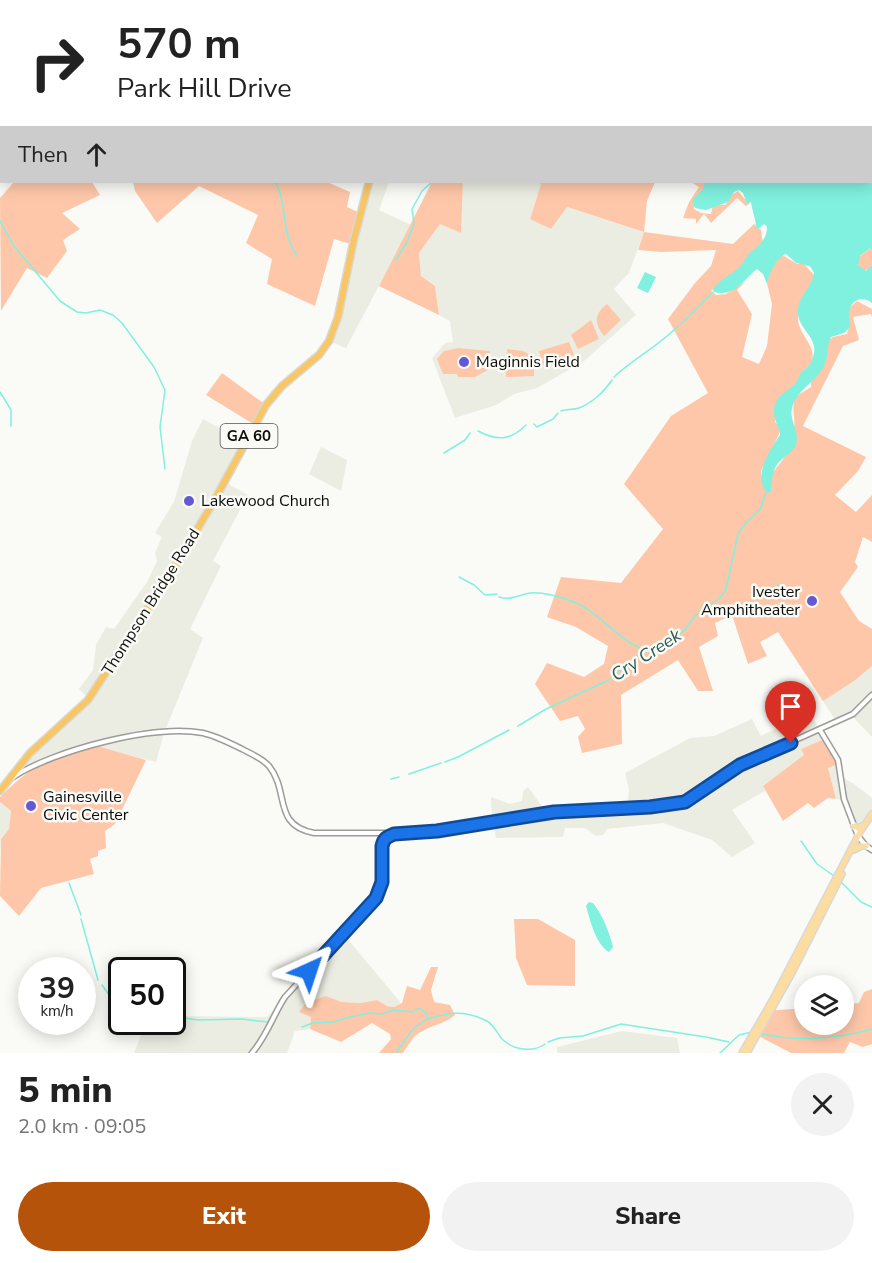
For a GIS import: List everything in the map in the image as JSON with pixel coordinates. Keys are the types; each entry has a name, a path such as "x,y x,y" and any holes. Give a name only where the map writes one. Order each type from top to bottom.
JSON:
{"highway":[{"name":"Thompson Bridge Road","path":"10,779 30,753 88,700 176,565 266,405 282,386 319,355 329,341 338,317 354,239 369,183"},
{"path":"0,791 10,779"}],"main road":[{"path":"10,779 29,767 55,756 98,744 155,734 206,734 266,764 277,781 288,818 300,830 314,833 382,834 437,831 554,812 650,807 685,802 740,765 853,714 872,695"},
{"path":"820,730 838,760 844,799 859,837 869,848"},
{"path":"818,918 872,814"},
{"path":"744,1053 775,1000 859,837 872,820"},
{"path":"854,825 860,827 865,824"},
{"path":"252,1053 262,1041 276,1010 285,997 376,898 382,882 382,834"},
{"path":"382,846 386,837 394,834"},
{"path":"854,850 859,847 869,848"}],"shaded area":[{"path":"13,183 93,183 100,195 62,213 80,229 63,240 67,251 47,278 27,268 1,311 0,198"},
{"path":"133,183 329,183 350,192 347,207 360,213 351,244 334,239 315,306 267,284 272,259 246,243 258,215 199,186 157,223 135,191"},
{"path":"369,183 389,183 379,210 411,225 346,348 329,341"},
{"path":"431,183 463,183 461,233 440,224 419,253 421,276 435,286 439,315 379,286"},
{"path":"463,183 538,183 541,184 530,219 551,228 566,207 644,232 629,273 614,289 636,315 584,361 537,388 514,394 496,405 455,418 432,358 445,343 453,342 450,321 439,315 435,286 421,276 419,253 440,224 461,232"},
{"path":"539,183 655,183 647,201 644,232 567,207 551,229 530,219 541,184"},
{"path":"693,183 727,183 705,189 694,200 694,209 701,213 711,214 713,205 725,205 738,191 749,204 746,206 737,198 711,223 704,214 696,224 696,219 683,218 689,202 699,187"},
{"path":"754,224 761,230 763,244 736,272 711,291 716,295 726,294 745,282 737,290 752,314 742,357 759,364 767,346 772,304 766,279 779,257 784,256 797,264 804,264 815,276 801,302 798,314 799,325 811,348 812,360 806,374 777,414 775,422 779,426 779,434 761,471 761,476 765,479 780,464 788,451 794,431 795,397 811,387 811,380 819,372 828,341 833,337 847,334 849,326 846,323 849,308 857,301 872,309 872,317 871,314 853,317 859,340 843,346 803,426 866,457 858,471 835,495 856,512 872,495 872,542 863,537 855,562 858,567 840,592 859,621 872,629 872,666 823,701 778,632 760,642 767,656 748,664 732,615 715,623 718,636 699,647 713,691 698,691 678,660 621,695 622,744 582,753 578,737 585,729 578,716 560,721 535,684 547,663 584,677 604,664 608,646 576,627 547,617 561,577 621,583 663,529 624,484 671,416 708,393 668,319 711,266 716,250 661,252 638,250 644,232 733,244"},
{"path":"870,248 872,265 868,270 863,271 858,266 858,258"},
{"path":"607,304 621,320 604,336 598,327 597,319"},
{"path":"591,320 599,339 578,349 571,335"},
{"path":"569,342 574,355 543,365 539,351"},
{"name":"Maginnis Field","path":"458,348 490,351 486,353 491,358 488,370 475,377 443,374 437,359 444,351"},
{"path":"507,349 523,351 530,355 534,376 506,377"},
{"path":"222,373 266,405 255,425 206,395"},
{"path":"203,419 245,442 223,481 248,495 213,561 221,566 190,629 203,638 164,733 156,762 113,751 31,767 23,762 88,698 79,689 93,670 96,645 106,627 114,629 147,582 157,561 155,553 162,537 155,533 174,502 192,441"},
{"path":"321,447 347,460 341,491 309,474"},
{"path":"872,661 872,737 849,713 835,719 821,698"},
{"path":"812,718 827,738 802,749 805,755 763,786 765,791 732,810 755,843 732,857 712,840 663,823 607,829 603,835 596,836 585,828 565,828 563,837 496,838 492,821 491,797 510,804 522,801 523,791 528,787 546,812 627,809 629,790 625,773 690,738 714,736 752,719 761,736 781,726"},
{"path":"827,738 841,763 828,768 836,799 828,798 814,808 808,803 783,821 763,786 804,755 801,749"},
{"path":"97,746 146,760 115,824 105,831 106,848 98,851 98,856 90,859 94,874 41,888 19,916 0,896 1,839 9,829 11,811 0,802 0,797 22,777 44,763"},
{"path":"841,763 843,778 872,798 872,819 859,835 844,800 836,799 828,768"},
{"path":"0,802 11,811 9,829 1,839 0,852"},
{"path":"514,919 538,919 575,940 575,986 527,985 516,958"},
{"path":"346,937 401,1003 394,1007 377,1000 361,1003 342,1002 326,996 311,1016 310,1029 295,1031 287,1053 134,1053 141,1035 186,1035 186,1016 267,1017 323,957"},
{"path":"431,967 438,967 431,990 434,1002 450,1005 455,1015 417,1035 403,1053 379,1053 391,1039 390,1034 372,1023 341,1042 310,1029 311,1017 299,1012 306,1003 326,996 342,1002 361,1003 377,1000 394,1007 402,1003 407,986 420,990"},
{"path":"872,989 872,1044 863,1047 850,1042 844,1053 791,1053 755,1034 767,1011 794,1009 794,1035 854,1035 854,1003 859,1003 864,992"},
{"path":"622,1031 677,1038 680,1053 557,1053 557,1047"}],"water":[{"path":"705,183 872,183 872,251 870,248 860,256 858,265 866,271 872,265 872,303 861,299 852,304 849,314 850,327 844,333 831,337 823,368 794,402 791,413 797,435 796,444 775,467 771,491 768,493 761,480 767,456 780,435 774,415 776,402 795,384 810,364 814,353 811,338 799,320 798,309 814,273 810,266 796,263 786,254 779,259 767,284 763,274 757,269 734,290 714,292 713,289 740,267 762,241 767,227 764,224 758,229 756,227 751,202 747,204 743,193 739,190 734,192 728,202 706,210 695,208 692,201 703,189"},
{"path":"645,272 656,277 648,293 637,288"},
{"path":"589,902 597,908 608,929 613,947 609,952 600,944 594,932 586,906"}],"waterway":[{"path":"275,183 282,200 286,229 297,256"},
{"path":"396,260 414,224 412,209 422,191 431,183"},
{"path":"0,221 14,246 60,301 77,312 100,310 113,315 122,323 154,367 165,390 160,427 165,469"},
{"path":"681,324 713,292"},
{"path":"614,377 678,326"},
{"path":"561,411 579,408 589,403 612,380"},
{"path":"0,392 11,410 11,426"},
{"path":"534,424 537,427 553,419 558,413"},
{"path":"478,431 491,437 503,438 509,437 526,425"},
{"path":"444,453 465,440 470,433"},
{"name":"Cry Creek","path":"518,726 546,709 607,681 646,650 683,632 695,616 720,598 726,589 738,534 761,508 766,492"},
{"path":"459,577 474,585 485,595 497,594"},
{"path":"777,584 785,590"},
{"path":"499,597 510,598 535,593 571,601 591,612 635,646 645,650"},
{"name":"Cry Creek","path":"445,762 509,730"},
{"name":"Cry Creek","path":"409,774 441,763"},
{"name":"Cry Creek","path":"391,779 399,777"},
{"path":"801,841 817,864 834,876"},
{"path":"841,882 861,902 872,907"},
{"path":"69,883 81,915"},
{"path":"81,919 98,980"},
{"path":"102,985 108,993"},
{"path":"302,1027 370,1013 382,1014 393,1010 413,1012 419,1008 427,1014 428,1019 457,1013 479,1017 494,1027 502,1039 517,1048 535,1049 545,1044"},
{"path":"186,1018 242,1019 267,1022"},
{"path":"396,1053 413,1029 427,1019"},
{"path":"548,1042 559,1038 583,1036 621,1024 729,1042"},
{"path":"763,1034 790,1038 818,1038 872,1029"},
{"path":"720,1053 739,1035 752,1032"}],"place":[{"name":"Maginnis Field","path":"464,362"},
{"name":"Lakewood Church","path":"189,501"},
{"name":"Ivester Amphitheater","path":"812,601"},
{"name":"Gainesville Civic Center","path":"31,806"}],"route":[{"path":"309,971 376,898 382,882 382,846 388,836 437,831 554,812 673,805 690,800 740,765 791,743"}]}
